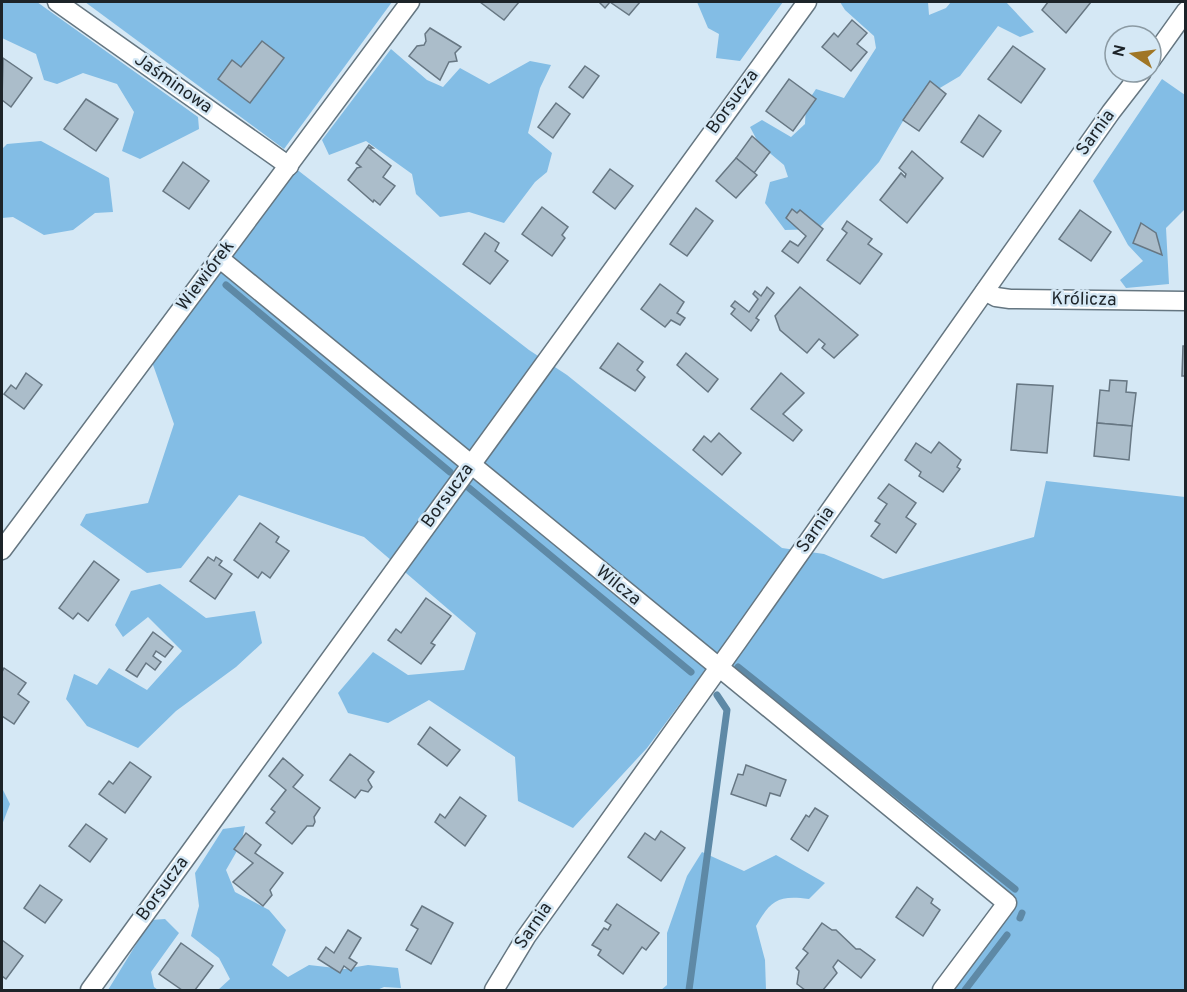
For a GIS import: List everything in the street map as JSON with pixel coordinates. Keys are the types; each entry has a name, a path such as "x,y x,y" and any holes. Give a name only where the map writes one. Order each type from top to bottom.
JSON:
{"street":[{"name":"Jaśminowa","path":"57,2 289,166"},
{"name":"Wiewiórek","path":"2,550 410,2"},
{"name":"Borsucza","path":"90,990 807,2"},
{"path":"1163,43 1185,11"},
{"name":"Sarnia","path":"494,990 526,937 1133,84"},
{"name":"Wilcza","path":"219,258 1007,903 942,990"},
{"name":"Królicza","path":"985,291 996,297 1010,299 1185,301"}],"shaded area":[{"path":"2,2 37,2 198,117 199,129 140,159 122,151 134,112 117,84 83,73 57,84 44,80 36,54 2,38"},
{"path":"85,2 392,2 284,149"},
{"path":"697,2 783,2 740,61 716,58 719,34 708,28"},
{"path":"840,2 928,2 929,15 946,8 951,2 1006,2 1034,32 1020,37 998,26 960,76 913,104 879,162 818,229 785,230 765,203 770,182 788,177 784,165 759,144 750,127 762,120 791,137 805,124 806,104 816,89 844,98 876,48 874,36 845,10"},
{"path":"391,49 427,80 443,87 460,68 489,84 530,61 551,65 540,88 528,133 552,153 547,172 535,182 504,223 469,212 440,217 416,194 412,174 366,141 329,155 322,140"},
{"path":"1163,80 1185,95 1185,209 1166,228 1169,284 1126,288 1120,280 1143,261 1128,245 1093,181 1159,84 1163,84"},
{"path":"41,141 109,178 113,212 95,213 73,230 44,235 13,217 2,218 2,149 7,144"},
{"path":"295,168 529,350 567,375 782,548 824,554 883,579 1034,537 1046,481 1185,497 1185,990 948,990 1008,910 714,658 647,748 573,828 518,801 515,757 429,700 388,723 348,713 338,693 373,652 408,675 464,670 476,633 364,537 239,495 181,568 147,573 80,525 86,514 148,503 174,424 152,362"},
{"path":"160,584 206,618 255,611 262,643 236,667 176,711 138,748 87,726 66,699 74,674 97,685 109,668 147,690 182,651 148,617 123,637 115,625 131,591"},
{"path":"2,788 10,804 2,825"},
{"path":"245,826 241,844 226,870 235,892 269,910 286,930 272,965 288,977 309,965 344,969 368,965 398,968 401,988 218,990 230,979 219,958 191,936 199,906 195,873 223,829"},
{"path":"702,852 744,871 776,855 825,883 809,899 790,898 777,901 766,910 756,926 765,960 766,990 661,990 667,985 667,933 687,876"},
{"path":"165,919 179,933 151,972 154,987 158,990 108,990 151,920"}],"building":[{"path":"480,2 519,2 504,20"},
{"path":"599,2 610,2 605,8"},
{"path":"610,2 640,2 629,15"},
{"path":"1048,2 1091,2 1066,33 1042,10"},
{"path":"852,20 867,33 857,44 867,52 851,71 822,47 834,33 838,37"},
{"path":"430,28 461,47 455,53 457,61 449,62 440,80 409,56 417,46 424,45 425,34"},
{"path":"262,41 284,58 250,103 218,79 232,60 241,67"},
{"path":"1013,46 1045,69 1021,103 988,79"},
{"path":"3,58 32,78 11,107 2,100"},
{"path":"585,66 599,76 583,98 569,87"},
{"path":"789,79 816,99 793,131 766,111"},
{"path":"930,81 946,94 919,131 903,120"},
{"path":"86,99 118,119 96,151 64,129"},
{"path":"556,103 570,114 553,138 538,127"},
{"path":"979,115 1001,131 983,157 961,142"},
{"path":"752,136 770,152 754,173 736,158"},
{"path":"369,145 373,148 369,148 391,166 383,177 395,186 380,205 374,200 373,202 348,180 357,168 361,167 356,163"},
{"path":"912,151 943,178 907,223 880,200 901,173 905,177 906,174 899,168"},
{"path":"736,158 757,175 736,198 716,181"},
{"path":"183,162 209,181 189,209 163,191"},
{"path":"610,169 633,186 615,209 593,192"},
{"path":"542,207 568,227 562,235 565,238 552,256 522,234"},
{"path":"696,208 713,221 687,256 670,244"},
{"path":"792,209 797,213 800,210 823,229 798,263 782,251 790,241 798,246 806,236 786,218"},
{"path":"1080,210 1111,232 1091,261 1059,239"},
{"path":"847,221 872,239 868,244 882,254 860,284 827,260 847,233 842,229"},
{"path":"1141,223 1156,233 1162,255 1133,243"},
{"path":"485,233 499,243 495,251 508,261 490,284 463,264"},
{"path":"660,284 684,302 677,313 685,318 680,325 671,320 665,327 641,309"},
{"path":"767,287 774,293 756,318 759,320 751,331 731,314 735,309 731,306 735,301 749,312 758,299 753,294 755,291 761,296"},
{"path":"800,287 858,335 834,358 822,348 825,344 819,339 807,353 780,330 775,316"},
{"path":"618,343 643,362 637,370 645,377 635,391 600,368"},
{"path":"1183,346 1186,346 1186,376 1182,376"},
{"path":"686,353 718,379 708,392 677,365"},
{"path":"26,373 42,385 24,409 4,394 11,385 16,389"},
{"path":"781,373 804,393 783,414 802,430 793,441 751,409"},
{"path":"1110,380 1127,381 1126,392 1136,393 1132,426 1097,423 1100,390 1109,391"},
{"path":"1017,384 1053,386 1047,453 1011,450"},
{"path":"1097,423 1132,426 1129,460 1094,456"},
{"path":"719,433 741,453 722,475 693,450 704,436 711,442"},
{"path":"939,442 961,460 957,467 960,469 943,492 919,476 921,472 905,460 916,443 931,453"},
{"path":"889,484 916,503 906,517 916,524 896,553 871,536 880,524 875,521 887,504 878,498"},
{"path":"260,523 279,537 276,542 289,551 270,578 262,572 258,578 234,560"},
{"path":"208,557 214,561 216,557 222,561 219,565 232,574 215,599 190,581"},
{"path":"94,561 119,580 88,621 78,613 73,619 59,608"},
{"path":"426,598 451,616 431,643 435,645 421,664 388,640 396,629 401,633"},
{"path":"153,632 173,647 165,657 156,651 153,656 161,662 155,670 146,663 137,677 126,670"},
{"path":"4,668 26,683 18,694 29,702 14,724 2,716 2,672"},
{"path":"430,727 460,750 447,766 418,744"},
{"path":"350,754 374,772 368,780 372,787 368,792 361,790 355,798 330,780"},
{"path":"283,758 303,775 293,787 320,808 314,817 313,826 307,826 292,844 266,823 275,812 271,809 286,790 269,776"},
{"path":"130,762 151,777 125,813 99,794 109,781 113,784"},
{"path":"746,765 786,780 780,796 770,793 766,806 731,794 738,774 743,775"},
{"path":"460,797 486,816 465,846 435,822 440,814 445,818"},
{"path":"815,808 828,816 808,851 791,839 806,815 809,817"},
{"path":"86,824 107,839 90,862 69,846"},
{"path":"661,831 685,848 661,881 628,857 645,833 655,840"},
{"path":"246,833 261,845 255,853 283,873 270,890 272,895 263,906 233,882 253,863 234,849"},
{"path":"40,885 62,900 45,923 24,908"},
{"path":"917,887 933,899 931,903 940,910 923,936 896,917"},
{"path":"617,904 659,933 646,950 642,947 623,974 598,955 601,950 592,945 604,928 608,930 611,925 605,921"},
{"path":"422,906 453,923 431,964 406,950 418,929 411,925"},
{"path":"822,923 836,930 856,949 860,949 875,960 861,978 838,960 833,967 837,973 823,990 805,990 797,984 799,971 796,968 808,953 803,949"},
{"path":"348,930 361,938 349,958 357,963 351,971 344,966 340,973 318,959 326,947 334,953"},
{"path":"2,940 23,956 6,979 2,976"},
{"path":"181,943 213,966 195,990 182,990 159,974"}],"waterway":[{"path":"226,285 450,472"},
{"path":"469,488 691,672"},
{"path":"738,667 1015,889"},
{"path":"689,990 727,710 717,695"},
{"path":"1020,918 1022,913"},
{"path":"965,990 1007,935"}]}
